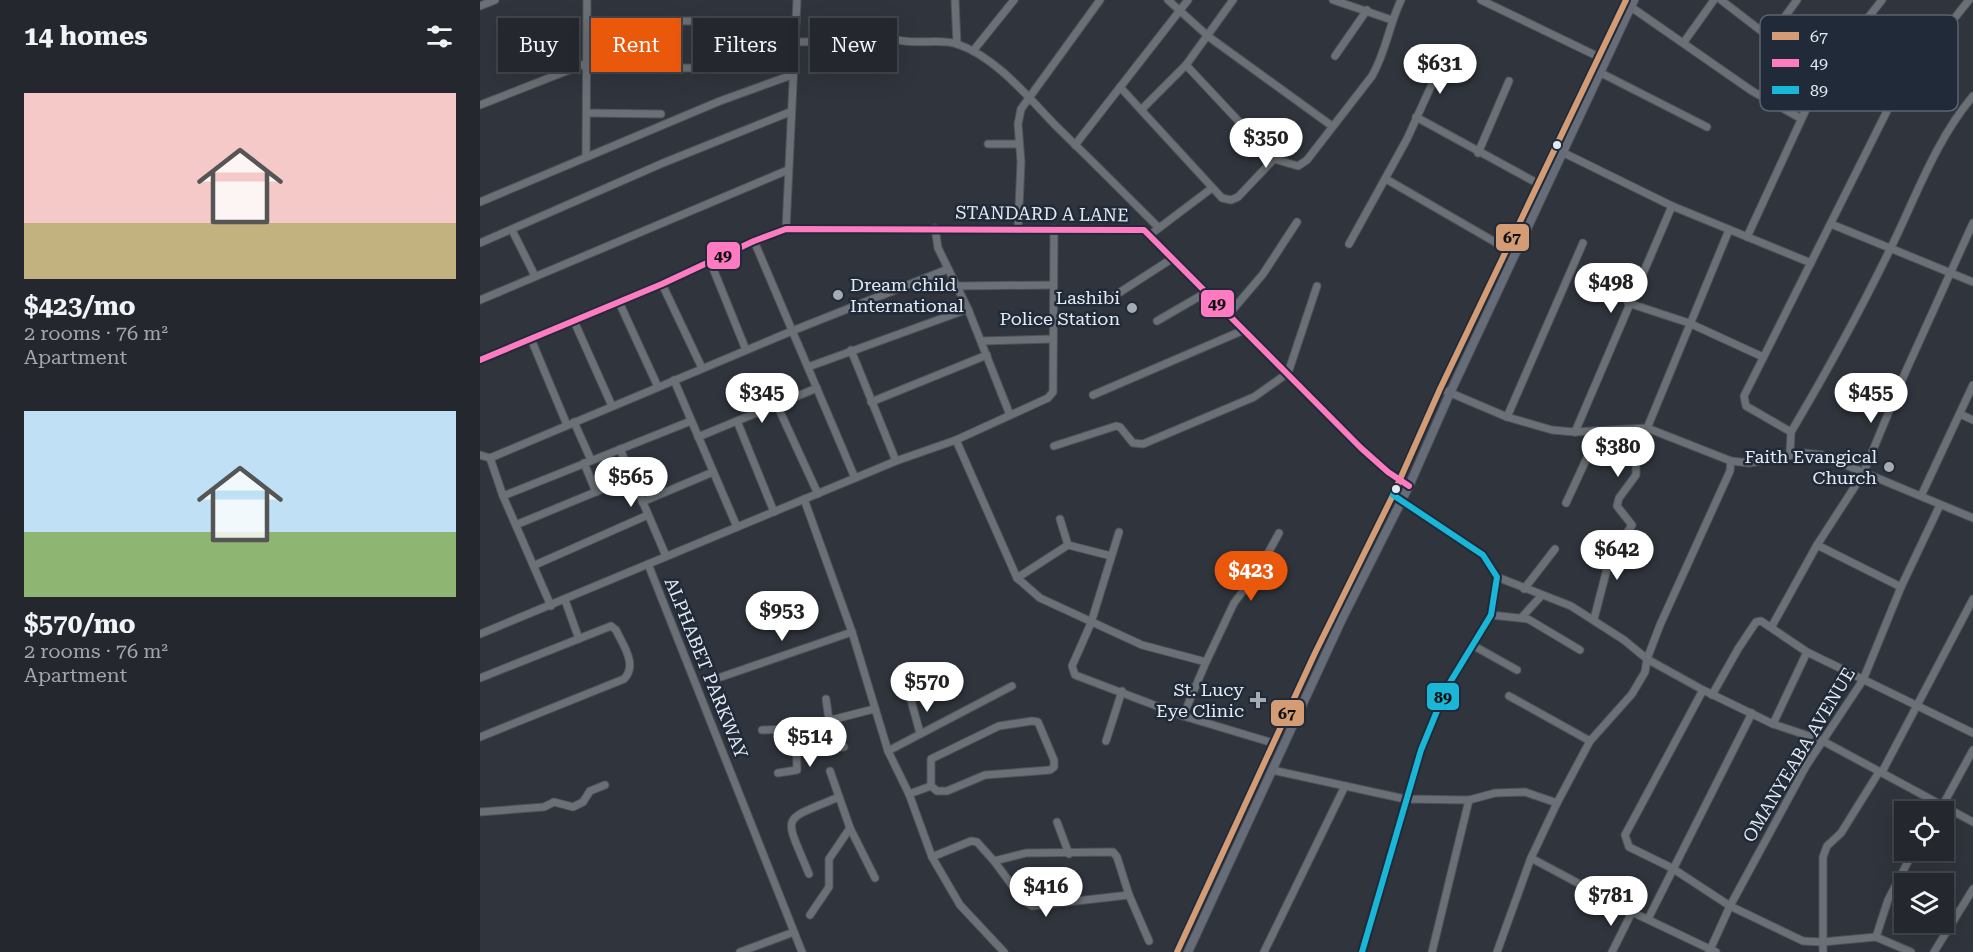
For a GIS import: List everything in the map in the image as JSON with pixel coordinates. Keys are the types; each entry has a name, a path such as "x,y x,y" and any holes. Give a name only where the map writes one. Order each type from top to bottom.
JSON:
{"main road":[{"path":"1177,952 1273,743 1393,495 1440,389 1626,2"},
{"path":"1188,952 1362,577 1409,486 1450,393 1601,73 1626,2"}],"street":[{"path":"480,6 495,0"},
{"path":"586,157 587,0"},
{"path":"796,18 797,0"},
{"path":"955,0 957,44"},
{"path":"973,51 1014,0"},
{"path":"1018,229 1018,124 1021,109 1100,0"},
{"path":"1168,0 1181,9 1209,37 1332,126"},
{"path":"1076,145 1188,0"},
{"path":"1142,109 1186,65 1209,37 1233,0"},
{"path":"1334,0 1392,20"},
{"path":"1186,65 1274,159 1298,166 1307,160 1380,62 1392,20 1401,0"},
{"path":"1481,0 1599,57"},
{"path":"1684,42 1714,0"},
{"path":"1721,0 1760,29"},
{"path":"1786,15 1797,0"},
{"path":"1870,15 1882,0"},
{"path":"1957,15 1969,0"},
{"path":"1626,2 1760,96"},
{"path":"1335,56 1367,10"},
{"path":"587,21 693,21"},
{"path":"798,42 898,40 910,43 957,44 973,51 1029,95 1159,228"},
{"path":"1349,244 1386,179 1442,62"},
{"path":"480,105 587,65 693,69"},
{"path":"480,202 792,72 786,230"},
{"path":"1601,73 1707,127"},
{"path":"1478,153 1509,81"},
{"path":"1120,87 1222,198 1231,200 1238,197 1274,159"},
{"path":"1790,454 1791,432 1890,247 1937,148 1973,96"},
{"path":"1788,111 1800,118"},
{"path":"1747,237 1804,111"},
{"path":"1791,432 1746,406 1743,401 1762,357 1887,111"},
{"path":"480,243 663,163 790,112"},
{"path":"587,113 661,114"},
{"path":"1416,117 1478,153 1538,183"},
{"path":"988,144 1019,144"},
{"path":"1564,153 1672,206 1810,263"},
{"path":"480,300 788,170"},
{"path":"1386,179 1507,249"},
{"path":"1151,234 1212,188"},
{"path":"1575,432 1672,206"},
{"path":"1229,314 1263,274 1298,222"},
{"path":"1772,626 1817,545 1863,474 1905,373 1973,223"},
{"path":"1831,224 1973,282"},
{"path":"935,228 938,248 969,309 1010,415"},
{"path":"480,634 896,461 956,440 1051,396 1054,229"},
{"name":"STANDARD A LANE","path":"480,360 662,284 754,241 786,230 1134,229 1151,234 1361,448 1399,481 1409,486"},
{"path":"512,230 536,276"},
{"path":"1594,619 1609,561 1632,525 1617,503 1636,475 1636,455 1729,230"},
{"path":"754,241 855,478"},
{"path":"1507,417 1583,243"},
{"path":"1114,296 1173,258"},
{"path":"710,261 746,350"},
{"path":"480,454 490,458 702,368 948,269"},
{"path":"662,284 702,368"},
{"path":"958,286 1053,285"},
{"path":"1054,446 1116,426 1120,427 1133,443 1143,444 1254,397 1288,373 1317,286"},
{"path":"1157,321 1207,291"},
{"path":"619,302 658,387"},
{"path":"1629,303 1689,323 1762,357"},
{"path":"808,367 969,309"},
{"path":"574,321 612,406"},
{"path":"1093,396 1244,330"},
{"path":"531,339 567,425"},
{"path":"981,341 1053,339"},
{"path":"851,350 896,461"},
{"path":"871,402 987,355"},
{"path":"674,380 737,527"},
{"path":"1921,496 1973,385"},
{"path":"698,437 817,388"},
{"path":"1440,389 1507,417 1552,430 1575,432 1629,427 1647,428 1731,461 1749,463 1769,461 1790,454 1822,455 1973,518"},
{"path":"777,405 818,494"},
{"path":"1959,414 1973,420"},
{"path":"503,496 691,421"},
{"path":"737,421 774,512"},
{"path":"574,422 591,460"},
{"path":"1566,502 1592,447 1593,431"},
{"path":"956,440 1017,578 1040,598 1091,623 1142,645 1206,662"},
{"path":"620,449 666,556"},
{"path":"490,458 503,496 518,524 551,606"},
{"path":"1497,952 1531,858 1557,803 1590,741 1632,694 1645,672 1647,659 1730,471 1731,461"},
{"path":"584,464 596,492"},
{"path":"642,502 713,472"},
{"path":"518,524 632,477"},
{"path":"1393,495 1483,555 1497,577 1571,606 1594,619 1647,659 1712,695 1773,724 1821,741 1880,772 1928,801"},
{"path":"804,500 852,632 888,750 909,794 932,857 960,905 1004,952"},
{"name":"OMANYEABA AVENUE","path":"1712,951 1730,906 1821,741 1863,680 1901,587 1940,505"},
{"path":"535,565 648,516"},
{"path":"1060,519 1068,545"},
{"path":"1119,531 1091,623 1072,666 1072,671 1075,675 1183,716 1273,743"},
{"path":"1183,716 1234,603 1259,570 1279,533"},
{"path":"1017,578 1068,545 1112,556"},
{"path":"1817,545 1901,587"},
{"path":"1524,589 1555,549"},
{"name":"ALPHABET PARKWAY","path":"648,564 802,952"},
{"path":"1362,952 1420,750 1446,689 1491,615 1497,577"},
{"path":"1522,617 1542,595"},
{"path":"1823,952 1823,857 1827,846 1841,833 1880,772 1919,705 1973,599"},
{"path":"565,600 579,639"},
{"path":"1491,615 1522,617 1580,650"},
{"path":"1712,695 1738,649 1756,622 1761,621 1772,626 1807,652 1973,733"},
{"path":"480,678 605,627 614,627 631,665 630,673 624,679 480,736"},
{"path":"721,677 852,632"},
{"path":"1474,645 1517,670"},
{"path":"1773,724 1807,652"},
{"path":"920,685 909,688 909,693 920,733"},
{"path":"888,750 1012,686"},
{"path":"1703,690 1625,835 1629,848 1672,867 1730,906 1803,941 1822,942 1876,937 1911,952"},
{"path":"1106,741 1122,691"},
{"path":"1509,696 1590,741"},
{"path":"826,699 833,748 844,747"},
{"path":"762,730 796,729 874,709"},
{"path":"1648,919 1672,867 1752,713"},
{"path":"1038,722 1054,760 1054,767 1043,773 985,776 946,791 937,791 931,786 931,759 1006,723 1038,722"},
{"path":"778,773 797,770 796,729"},
{"path":"1945,801 1973,750"},
{"path":"1272,770 1405,799 1469,800 1495,793 1525,792 1557,803"},
{"path":"830,771 850,828 875,878"},
{"path":"480,812 544,807 554,802 573,807 583,802 590,791 605,785"},
{"path":"909,794 931,786"},
{"path":"1263,952 1345,786"},
{"path":"809,874 790,829 792,819 802,811 839,797"},
{"path":"1432,952 1469,800"},
{"path":"1954,814 1973,822"},
{"path":"1057,822 1069,854"},
{"path":"810,915 830,887 829,860 850,828"},
{"path":"932,857 971,841 977,842 1023,900 1032,906 1130,895"},
{"path":"994,861 1026,853 1113,852 1117,857 1149,941"},
{"path":"1531,858 1632,912 1712,951"},
{"path":"1876,937 1888,900 1908,861"},
{"path":"1934,952 1973,889"},
{"path":"1612,952 1632,912"},
{"path":"740,952 794,932"},
{"path":"1892,944 1892,952"}],"transit line":[{"name":"67","path":"1177,952 1315,653 1393,495 1440,389 1626,0"},
{"name":"49","path":"480,360 786,229 1144,230 1361,448 1388,472 1409,486"},
{"name":"89","path":"1362,952 1421,750 1446,689 1491,615 1497,577 1483,555 1393,495"}],"place":[{"name":"Dream child International","path":"838,295"},
{"name":"Lashibi Police Station","path":"1132,308"},
{"name":"Faith Evangical Church","path":"1889,467"},
{"name":"St. Lucy Eye Clinic","path":"1258,700"}]}
